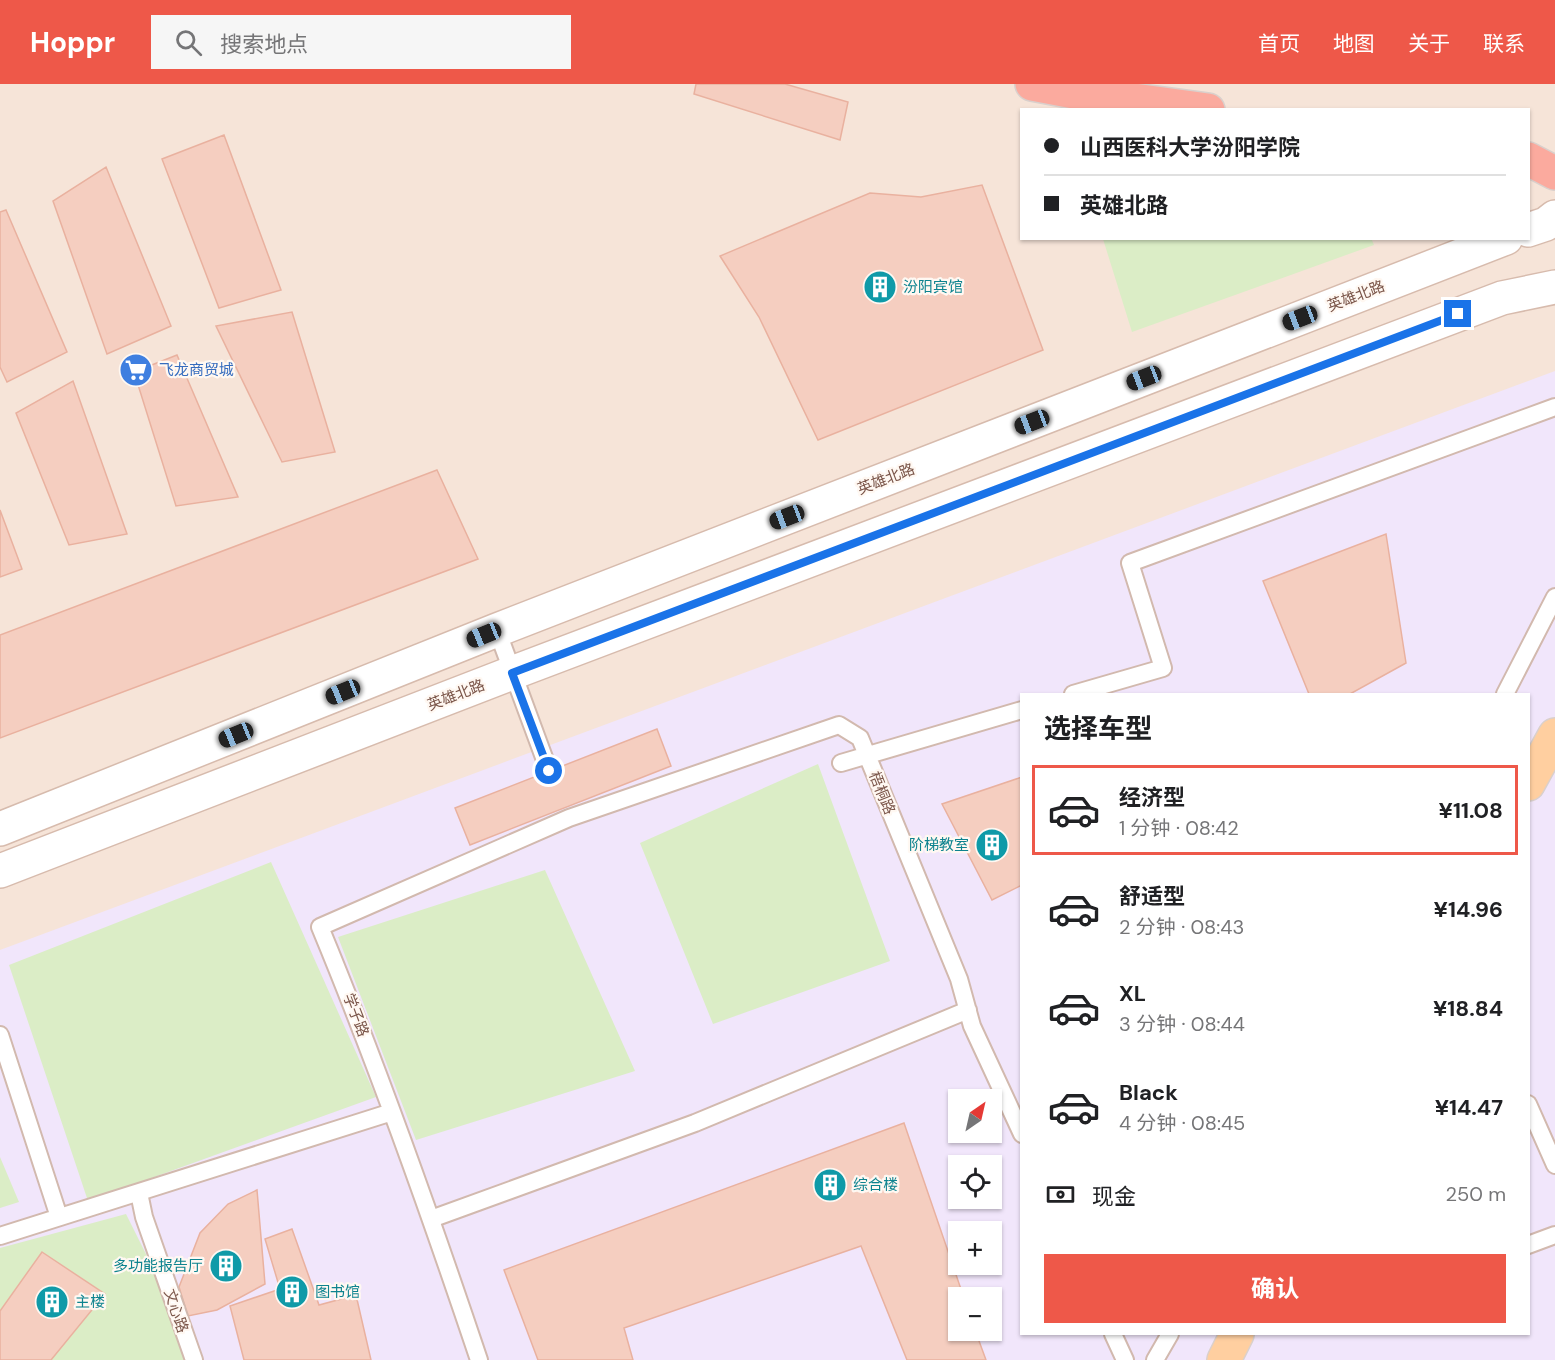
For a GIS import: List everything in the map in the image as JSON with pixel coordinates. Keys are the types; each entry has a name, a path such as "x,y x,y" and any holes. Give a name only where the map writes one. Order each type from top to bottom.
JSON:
{"highway":[{"path":"1032,84 1074,93 1192,108"},
{"path":"1530,160 1555,173"}],"main road":[{"path":"1530,229 1546,224 1555,217"},
{"name":"英雄北路","path":"0,829 497,630 1501,240"},
{"name":"英雄北路","path":"0,871 512,673 1502,298 1555,287"},
{"path":"1530,780 1555,735"},
{"path":"1224,1360 1236,1335"}],"lane":[{"path":"1076,693 1163,668 1130,563 1555,407"},
{"path":"1506,693 1555,597"},
{"path":"497,630 549,771"},
{"path":"841,763 1020,711"},
{"name":"梧桐路","path":"569,818 839,725 860,738 959,979 972,1026 1020,1130"},
{"name":"学子路","path":"478,1360 392,1112 357,1017 320,927 569,818"},
{"path":"431,1219 695,1123 968,1010"},
{"path":"0,1035 59,1217"},
{"path":"1530,1109 1555,1166"},
{"path":"0,1236 392,1112"},
{"name":"文心路","path":"140,1193 144,1217 194,1360"},
{"path":"1530,1244 1555,1235"},
{"path":"1113,1335 1125,1360"},
{"path":"1155,1360 1169,1335"}],"shaded area":[{"path":"0,84 1555,84 1555,1360 0,1360"},
{"path":"1555,371 1555,1360 0,1360 0,950"}],"green space":[{"path":"1103,240 1372,240 1374,245 1132,332"},
{"path":"818,764 890,961 713,1024 640,843"},
{"path":"271,862 376,1097 88,1201 9,965"},
{"path":"545,870 635,1071 416,1140 338,937"},
{"path":"0,1157 19,1202 0,1208"},
{"path":"126,1214 199,1360 0,1360 0,1248"}],"building":[{"path":"696,84 785,84 848,102 840,140 694,94"},
{"path":"224,135 281,290 219,308 162,159"},
{"path":"106,167 171,326 107,354 53,201"},
{"name":"汾阳宾馆","path":"982,185 1043,350 818,440 759,317 720,256 870,193 921,197"},
{"path":"6,210 67,352 7,382 0,367 0,212"},
{"path":"292,312 335,452 282,462 216,326"},
{"path":"177,355 238,497 176,506 134,372"},
{"path":"73,381 127,534 69,545 16,413"},
{"path":"437,470 478,559 0,738 0,635"},
{"path":"0,510 22,569 0,577"},
{"path":"1386,534 1406,663 1352,693 1309,693 1263,581"},
{"path":"657,729 671,766 470,845 455,808"},
{"name":"阶梯教室","path":"1020,778 1020,886 992,900 942,804"},
{"name":"综合楼","path":"904,1123 948,1251 948,1275 956,1275 960,1287 948,1287 948,1341 979,1341 986,1360 907,1360 861,1246 624,1328 633,1360 538,1360 504,1270"},
{"name":"多功能报告厅","path":"257,1190 265,1284 217,1310 188,1316 179,1287 200,1233 228,1204"},
{"name":"图书馆","path":"292,1229 319,1305 356,1295 371,1360 244,1360 230,1306 280,1289 265,1239"},
{"name":"主楼","path":"42,1252 105,1294 51,1360 0,1360 0,1311"}],"place":[{"name":"汾阳宾馆","path":"880,287"},
{"name":"飞龙商贸城","path":"136,370"},
{"name":"阶梯教室","path":"992,845"},
{"name":"综合楼","path":"830,1185"},
{"name":"多功能报告厅","path":"226,1266"},
{"name":"图书馆","path":"292,1292"},
{"name":"主楼","path":"52,1302"}],"route":[{"path":"549,771 512,673 1458,314"}]}
